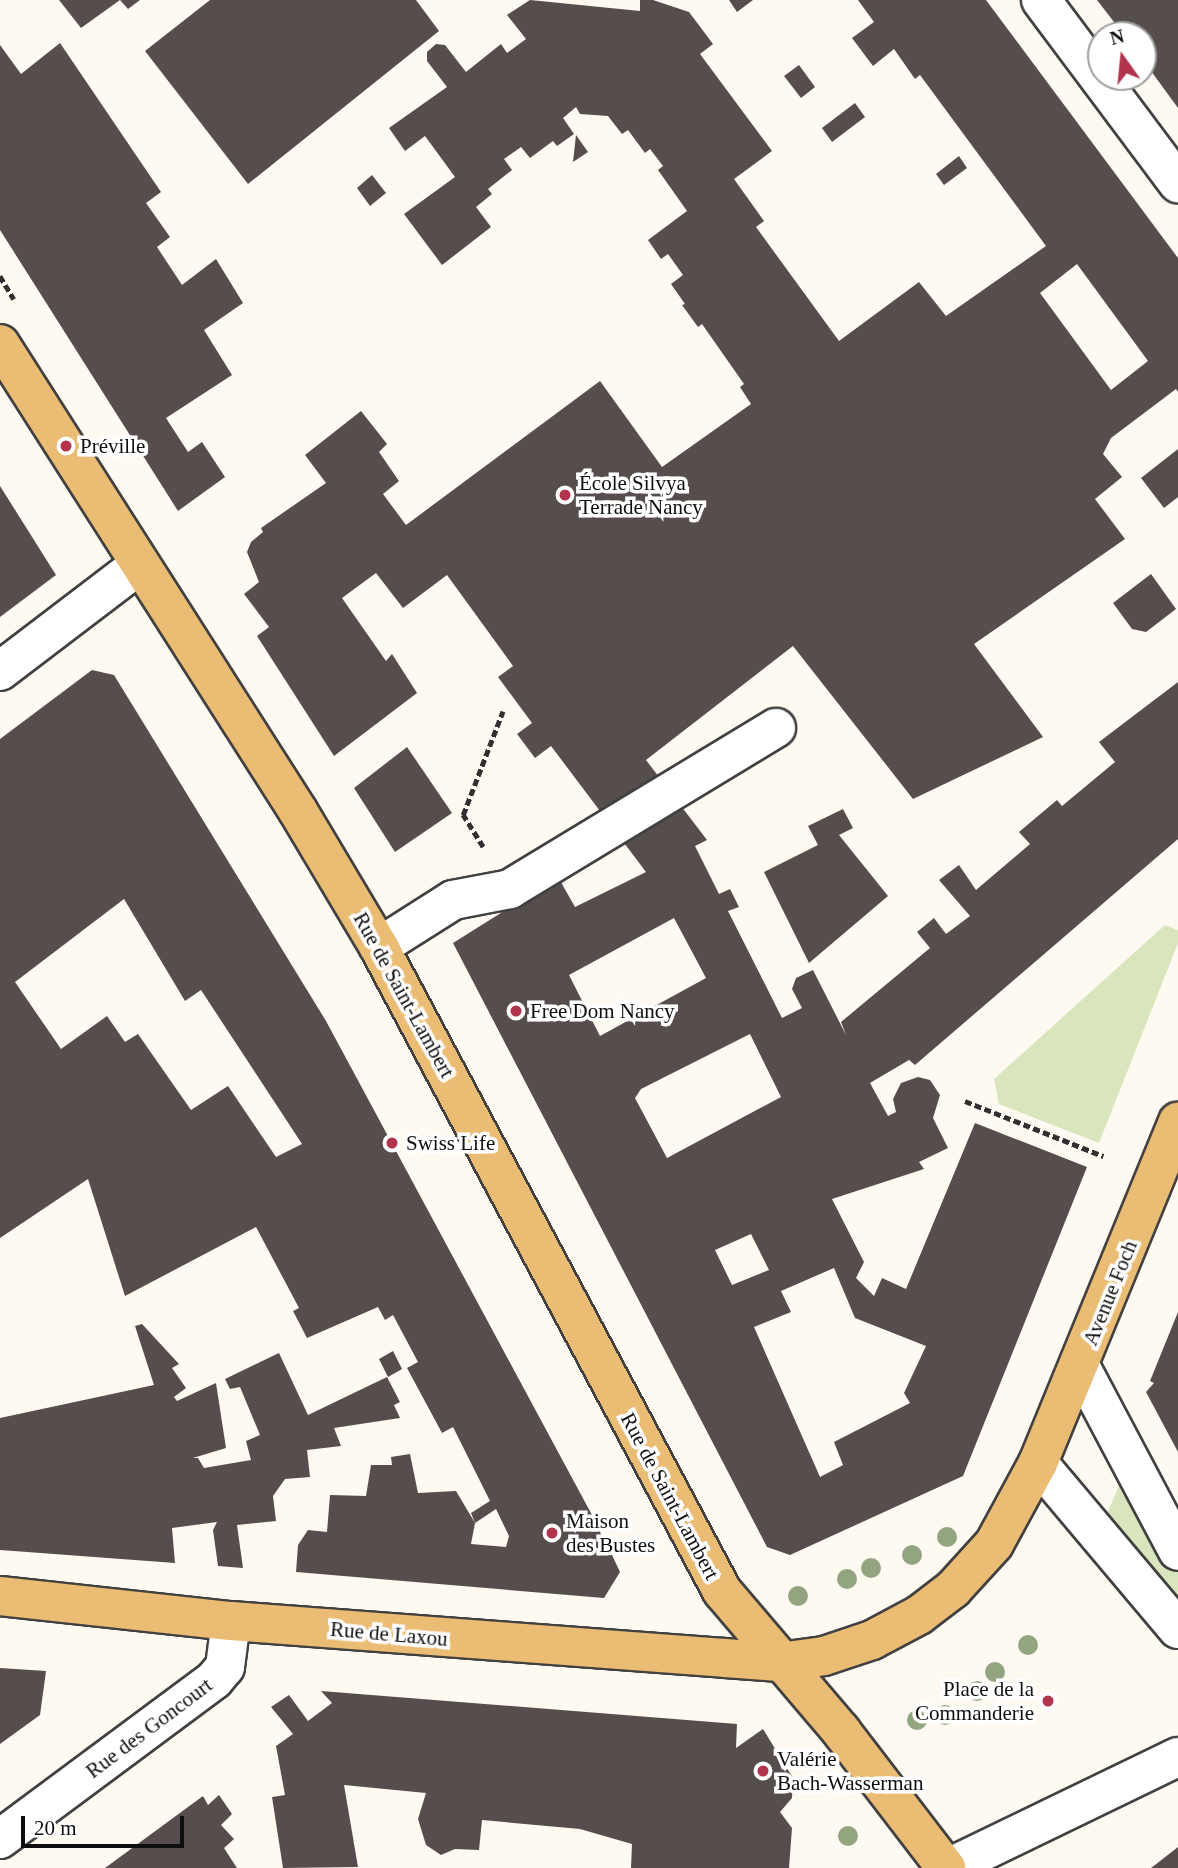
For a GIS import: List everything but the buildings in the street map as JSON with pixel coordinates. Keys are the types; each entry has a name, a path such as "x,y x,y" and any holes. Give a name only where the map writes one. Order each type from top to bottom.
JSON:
{"main road":[{"name":"Rue de Saint-Lambert","path":"0,344 298,811 379,947 705,1563 722,1591 779,1662"},
{"name":"Avenue Foch","path":"1038,1463 1178,1122"},
{"path":"779,1662 824,1656 872,1640 928,1609 953,1589 994,1544 1038,1463"},
{"name":"Rue de Laxou","path":"0,1596 231,1621 779,1662"},
{"path":"779,1662 841,1731 947,1868"}],"street":[{"path":"1041,0 1178,183"},
{"path":"0,671 139,565"},
{"path":"379,947 453,900 510,889 776,728"},
{"path":"1080,1366 1178,1551"},
{"path":"1038,1463 1178,1629"},
{"name":"Rue des Goncourt","path":"0,1839 214,1680 225,1667 231,1621"},
{"path":"947,1868 1178,1757"}],"path":[{"path":"503,711 463,815 510,889"},
{"path":"965,1101 1103,1156"}],"green space":[{"path":"1165,925 1178,930 1178,943 1099,1143 999,1104 994,1079"},
{"path":"1124,1474 1178,1572 1178,1600 1106,1516"}],"place":[{"name":"Préville","path":"66,446"},
{"name":"École Silvya Terrade Nancy","path":"565,495"},
{"name":"Free Dom Nancy","path":"516,1011"},
{"name":"Swiss Life","path":"392,1143"},
{"name":"Maison des Bustes","path":"552,1533"},
{"name":"Place de la Commanderie","path":"1048,1701"},
{"name":"Valérie Bach-Wasserman","path":"763,1771"}]}
